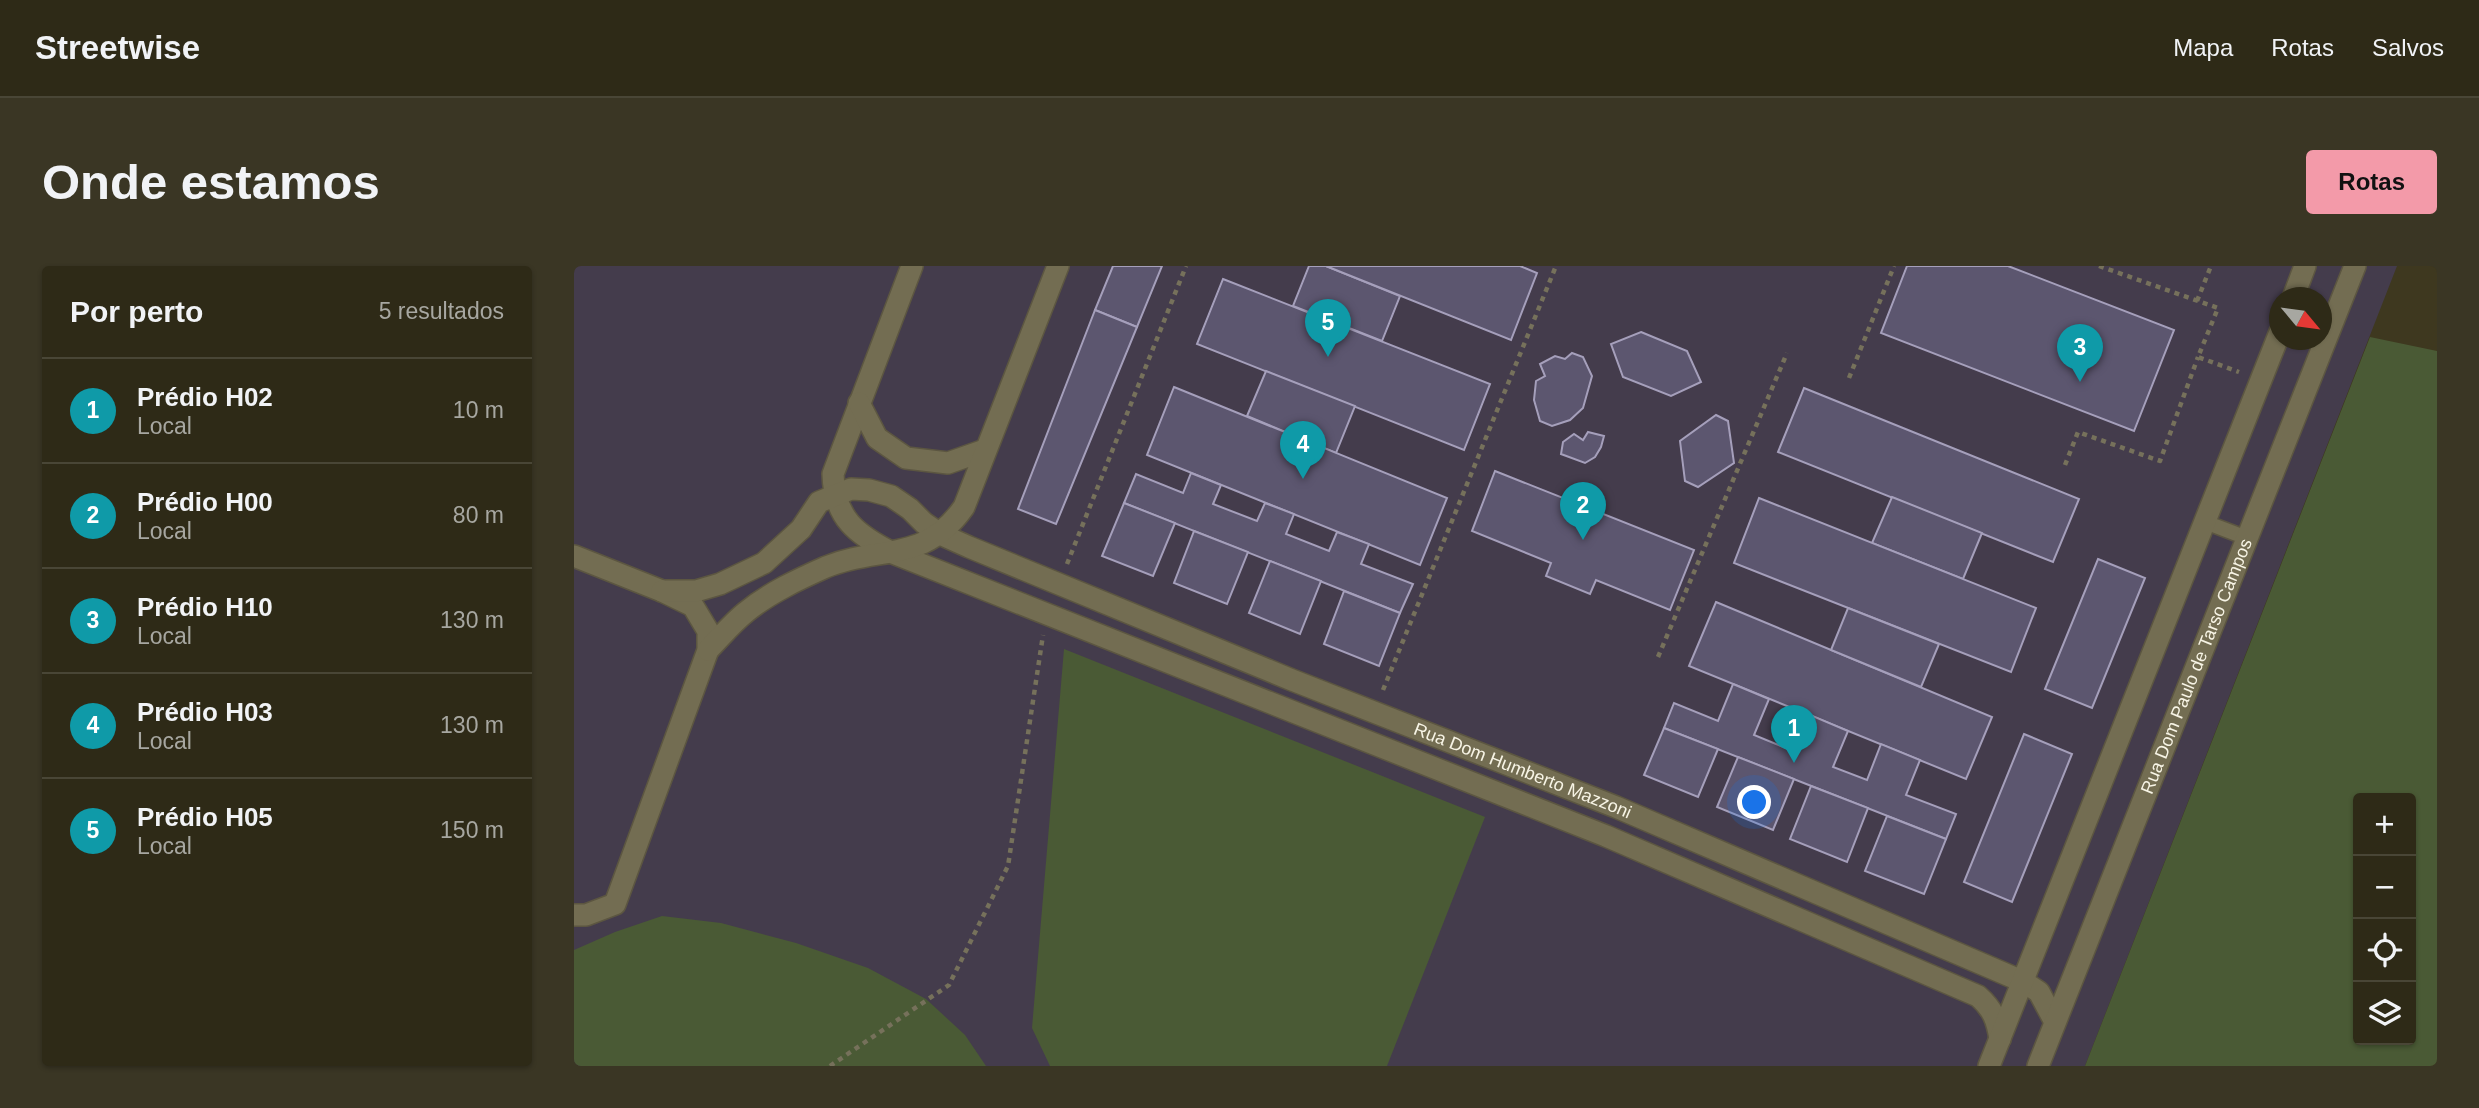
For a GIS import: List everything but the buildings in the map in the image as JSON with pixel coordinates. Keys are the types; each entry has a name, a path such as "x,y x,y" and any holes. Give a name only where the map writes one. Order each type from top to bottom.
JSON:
{"street":[{"path":"663,591 696,591 720,584 764,564 801,529 819,502 833,495 833,474 912,266"},
{"path":"708,650 746,612 782,589 826,567 859,556 893,553 920,545 940,534 955,521 964,508 1058,266"},
{"path":"2297,287 2305,266"},
{"name":"Rua Dom Paulo de Tarso Campos","path":"2038,1066 2355,266"},
{"path":"1989,1066 2273,350"},
{"path":"859,403 877,438 906,458 948,463 985,450"},
{"name":"Rua Dom Humberto Mazzoni","path":"2000,1039 1997,1020 1991,1006 1978,996 1606,835 893,553 866,540 846,520 833,495 851,489 869,490 891,496 940,534 969,547 1616,807 2024,982 2039,992 2055,1022"},
{"path":"574,556 663,591 693,606 702,616 708,631 708,650 615,904 586,915 574,915"}],"lane":[{"path":"2205,522 2247,538"}],"path":[{"path":"1059,584 1186,266"},
{"path":"1374,712 1556,266"},
{"path":"1849,378 1894,266"},
{"path":"2065,465 2078,432 2160,461 2218,308 2099,266"},
{"path":"2197,301 2211,266"},
{"path":"1658,657 1787,353"},
{"path":"2198,357 2261,379"},
{"path":"830,1066 949,985 1008,866 1047,614"}],"shaded area":[{"path":"574,266 2397,266 2085,1066 574,1066"}],"green space":[{"path":"2370,337 2437,351 2437,1066 2085,1066"},
{"path":"1064,649 1485,817 1387,1066 1050,1066 1032,1028"},
{"path":"662,916 721,923 796,943 868,968 926,999 965,1035 986,1066 574,1066 574,950"}],"place":[{"name":"Prédio H05","path":"1328,357"},
{"name":"Prédio H10","path":"2080,382"},
{"name":"Prédio H03","path":"1303,479"},
{"name":"Prédio H00","path":"1583,540"},
{"name":"Prédio H02","path":"1794,763"}]}
